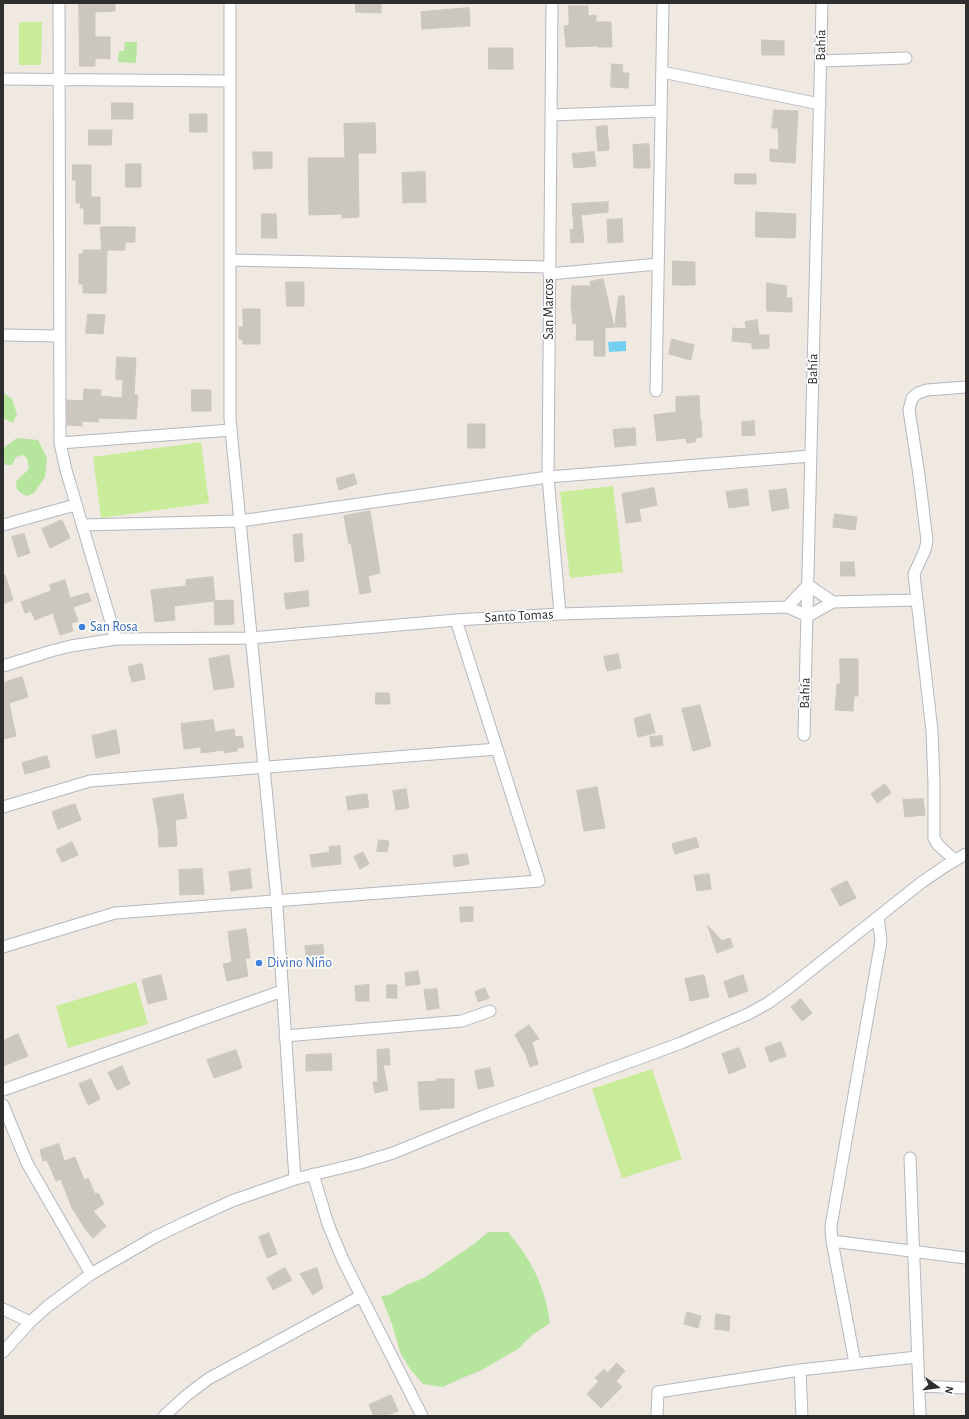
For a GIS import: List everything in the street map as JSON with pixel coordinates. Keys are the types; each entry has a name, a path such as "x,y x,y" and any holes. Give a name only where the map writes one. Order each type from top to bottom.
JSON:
{"street":[{"path":"59,3 60,443 66,470 116,639"},
{"path":"230,3 230,419 276,900 295,1179"},
{"name":"San Marcos","path":"552,3 548,477 560,614"},
{"path":"656,391 663,3"},
{"name":"Bahía","path":"804,735 822,3"},
{"path":"821,61 906,58"},
{"path":"662,72 820,104"},
{"path":"3,79 230,81"},
{"path":"550,115 661,111"},
{"path":"230,260 549,270 658,264"},
{"path":"3,335 59,336"},
{"path":"955,860 938,845 934,838 932,731 914,574 926,550 927,541 910,410 912,398 918,393 927,390 966,387"},
{"path":"60,443 231,430"},
{"path":"83,525 240,521 548,477 811,456"},
{"path":"3,525 76,504"},
{"path":"787,607 808,584 833,602"},
{"path":"808,616 833,602 917,600"},
{"name":"Santo Tomas","path":"3,666 71,646 116,639 251,638 456,620 560,614 787,607 808,616"},
{"path":"3,947 115,913 539,881 456,620"},
{"path":"3,807 90,781 497,748"},
{"path":"3,1352 30,1322 48,1306 90,1274 155,1237 232,1201 295,1179 357,1164 393,1153 491,1113 681,1043 748,1014 774,999 922,882 966,854"},
{"path":"855,1364 832,1241 831,1226 881,941 878,917"},
{"path":"3,1090 282,990"},
{"path":"285,1036 462,1021 490,1011"},
{"path":"3,1105 27,1163 90,1274"},
{"path":"910,1158 920,1416"},
{"path":"313,1174 328,1224 343,1260 422,1416"},
{"path":"832,1241 966,1258"},
{"path":"164,1416 187,1395 208,1379 361,1296"},
{"path":"3,1309 30,1322"},
{"path":"657,1416 658,1392 800,1370 917,1357"},
{"path":"800,1370 802,1416"},
{"path":"918,1386 966,1388"}],"green space":[{"path":"19,22 42,22 41,65 19,65"},
{"path":"125,42 137,42 136,63 118,62 119,51 124,51"},
{"path":"4,393 12,399 17,414 13,423 3,418"},
{"path":"17,438 38,440 47,458 45,477 34,493 27,496 22,494 17,489 16,481 29,469 27,458 23,455 16,457 12,465 6,465 3,461 3,448"},
{"path":"201,442 209,503 101,518 93,457"},
{"path":"613,486 623,572 570,578 560,492"},
{"path":"136,982 148,1024 68,1048 56,1006"},
{"path":"652,1069 682,1159 622,1178 592,1089"},
{"path":"488,1232 508,1232 524,1253 541,1286 545,1297 550,1323 532,1335 518,1349 480,1371 443,1387 423,1384 410,1369 400,1352 392,1324 381,1296 389,1295 406,1285 424,1278 474,1244"}],"water":[{"path":"626,341 626,351 609,352 608,342"}],"building":[{"path":"79,3 115,3 115,11 95,12 95,37 110,37 110,59 95,58 95,66 80,66"},
{"path":"356,3 381,3 381,13 356,12"},
{"path":"569,6 588,6 588,16 596,15 596,22 611,22 612,47 566,47 564,26 569,25"},
{"path":"469,8 470,26 422,29 421,12"},
{"path":"762,40 784,41 784,55 762,55"},
{"path":"489,48 513,48 513,69 489,69"},
{"path":"612,64 623,65 622,73 629,73 628,88 611,87"},
{"path":"112,103 133,103 133,119 112,119"},
{"path":"774,110 798,111 795,163 770,161 770,149 779,150 778,128 772,128"},
{"path":"190,114 207,114 207,132 190,132"},
{"path":"375,123 376,153 358,153 359,217 342,218 342,214 309,215 308,158 345,158 344,124"},
{"path":"607,126 609,150 598,151 596,127"},
{"path":"89,130 112,130 111,145 89,145"},
{"path":"649,144 650,168 634,168 633,145"},
{"path":"253,152 272,152 272,168 254,169"},
{"path":"594,152 596,166 574,168 572,154"},
{"path":"126,164 141,164 141,187 126,187"},
{"path":"73,165 91,165 91,197 100,197 100,224 84,224 84,208 80,208 81,203 76,203 76,180 73,180"},
{"path":"425,172 426,202 403,203 402,173"},
{"path":"735,174 756,174 756,184 735,184"},
{"path":"608,202 608,212 581,215 584,242 571,243 570,230 574,229 572,204"},
{"path":"756,212 796,214 795,238 756,237"},
{"path":"262,214 276,214 277,238 262,238"},
{"path":"622,219 623,242 608,243 607,220"},
{"path":"101,227 135,227 135,242 125,242 125,250 107,250 106,293 83,293 83,284 79,284 79,254 83,254 83,250 101,250"},
{"path":"673,261 695,262 695,285 673,285"},
{"path":"603,279 614,327 605,328 605,356 594,356 594,340 576,340 577,323 573,324 571,305 572,286 591,286 590,282"},
{"path":"286,282 304,282 304,306 287,306"},
{"path":"767,283 787,286 786,298 792,298 792,312 767,311"},
{"path":"619,296 624,296 626,327 615,327"},
{"path":"243,309 260,309 260,344 243,344 243,339 239,339 239,327 243,327"},
{"path":"88,314 105,315 103,334 86,333"},
{"path":"757,320 759,335 769,335 769,348 752,349 752,343 732,341 733,328 746,329 745,322"},
{"path":"672,339 694,345 691,360 669,354"},
{"path":"117,357 136,358 134,395 138,395 136,419 99,418 98,422 82,421 82,426 67,425 67,400 83,401 84,389 101,390 100,396 122,398 123,380 116,379"},
{"path":"192,390 211,390 211,411 192,411"},
{"path":"699,396 702,437 696,438 695,442 687,443 686,438 657,441 654,415 676,412 676,397"},
{"path":"754,421 755,435 742,436 742,422"},
{"path":"468,424 485,424 485,448 468,448"},
{"path":"635,428 636,445 615,447 613,430"},
{"path":"354,474 357,484 339,490 336,479"},
{"path":"654,488 657,505 639,509 641,521 626,523 622,494"},
{"path":"747,489 749,505 729,508 726,492"},
{"path":"786,489 789,508 772,511 769,491"},
{"path":"370,511 380,573 368,576 371,592 360,594 351,543 349,544 344,516"},
{"path":"835,514 857,517 855,530 833,527"},
{"path":"62,520 70,538 50,548 42,529"},
{"path":"24,534 30,553 18,557 12,537"},
{"path":"302,534 304,561 295,562 293,535"},
{"path":"841,562 854,562 855,576 841,576"},
{"path":"3,575 5,575 13,600 3,604"},
{"path":"213,577 215,601 233,600 234,624 215,625 214,601 174,606 175,620 155,622 151,590 186,586 186,580"},
{"path":"65,580 70,598 88,593 91,601 73,607 78,621 71,623 73,631 60,635 53,613 35,620 31,611 25,613 21,602 51,591 50,585"},
{"path":"308,591 309,606 286,609 284,594"},
{"path":"618,654 621,668 607,671 604,657"},
{"path":"229,655 234,687 214,690 209,659"},
{"path":"840,659 858,659 858,696 854,696 853,711 835,710 837,684 840,684"},
{"path":"142,664 145,679 132,682 128,667"},
{"path":"22,677 28,697 9,703 16,736 3,739 3,683"},
{"path":"376,693 389,693 390,704 376,704"},
{"path":"700,705 711,746 693,751 682,709"},
{"path":"650,714 655,733 638,737 634,719"},
{"path":"213,720 215,732 234,729 235,737 242,736 244,747 237,748 237,751 224,753 224,750 201,753 201,747 184,749 181,724"},
{"path":"116,730 120,753 96,758 92,736"},
{"path":"662,736 663,745 651,747 650,737"},
{"path":"47,756 50,767 25,774 22,763"},
{"path":"885,784 891,793 877,803 871,794"},
{"path":"597,787 605,828 584,831 577,791"},
{"path":"406,789 409,808 396,810 393,791"},
{"path":"183,794 187,818 175,820 177,846 159,847 158,828 153,799"},
{"path":"367,794 369,807 348,810 346,797"},
{"path":"923,799 925,815 905,817 903,800"},
{"path":"75,804 81,820 58,829 52,812"},
{"path":"696,838 699,847 675,854 672,844"},
{"path":"379,840 389,841 387,852 377,851"},
{"path":"72,842 78,855 62,862 56,850"},
{"path":"340,846 341,864 312,867 310,855 330,852 329,847"},
{"path":"363,852 369,864 360,869 354,857"},
{"path":"467,854 469,864 454,867 453,856"},
{"path":"202,869 204,894 180,895 179,870"},
{"path":"250,869 252,888 231,891 229,872"},
{"path":"709,874 711,889 697,891 694,876"},
{"path":"847,881 856,898 840,906 831,889"},
{"path":"460,907 473,907 473,921 461,922"},
{"path":"708,926 722,941 730,938 733,947 717,953"},
{"path":"246,929 250,958 245,958 248,976 227,981 223,964 232,962 228,932"},
{"path":"323,945 324,956 306,958 305,946"},
{"path":"418,971 420,984 406,986 405,973"},
{"path":"161,975 167,999 148,1004 142,980"},
{"path":"704,975 709,997 690,1001 685,979"},
{"path":"743,975 748,991 729,998 724,982"},
{"path":"369,985 369,1001 356,1001 355,986"},
{"path":"387,985 397,985 397,998 387,998"},
{"path":"485,988 489,998 478,1002 475,992"},
{"path":"437,989 439,1008 427,1010 424,990"},
{"path":"801,999 812,1013 802,1021 791,1007"},
{"path":"529,1025 539,1039 532,1042 538,1064 530,1067 526,1055 515,1035"},
{"path":"18,1034 28,1056 3,1066 3,1041"},
{"path":"781,1042 786,1056 770,1062 765,1048"},
{"path":"739,1048 746,1067 729,1074 722,1054"},
{"path":"389,1049 390,1065 383,1065 388,1090 375,1093 373,1082 378,1082 377,1050"},
{"path":"236,1050 242,1068 214,1078 207,1060"},
{"path":"331,1054 332,1070 306,1071 306,1055"},
{"path":"122,1066 130,1084 117,1090 108,1073"},
{"path":"490,1068 494,1086 478,1089 475,1071"},
{"path":"91,1079 100,1099 88,1105 79,1084"},
{"path":"437,1079 454,1079 454,1108 420,1110 418,1082 437,1081"},
{"path":"59,1144 64,1161 75,1157 84,1180 88,1178 95,1194 98,1193 104,1204 93,1211 106,1226 93,1238 72,1208 61,1179 56,1181 47,1160 43,1161 40,1150"},
{"path":"269,1233 277,1254 267,1258 259,1237"},
{"path":"285,1268 292,1280 273,1290 267,1278"},
{"path":"317,1268 323,1288 313,1295 300,1274"},
{"path":"687,1312 701,1316 698,1328 684,1324"},
{"path":"716,1314 730,1316 729,1331 715,1329"},
{"path":"617,1363 625,1371 616,1381 622,1387 601,1408 587,1394 599,1381 595,1378 604,1369 607,1373"},
{"path":"391,1395 398,1411 386,1416 374,1416 369,1405"}],"place":[{"name":"San Rosa","path":"82,627"},
{"name":"Divino Niño","path":"259,963"}]}
